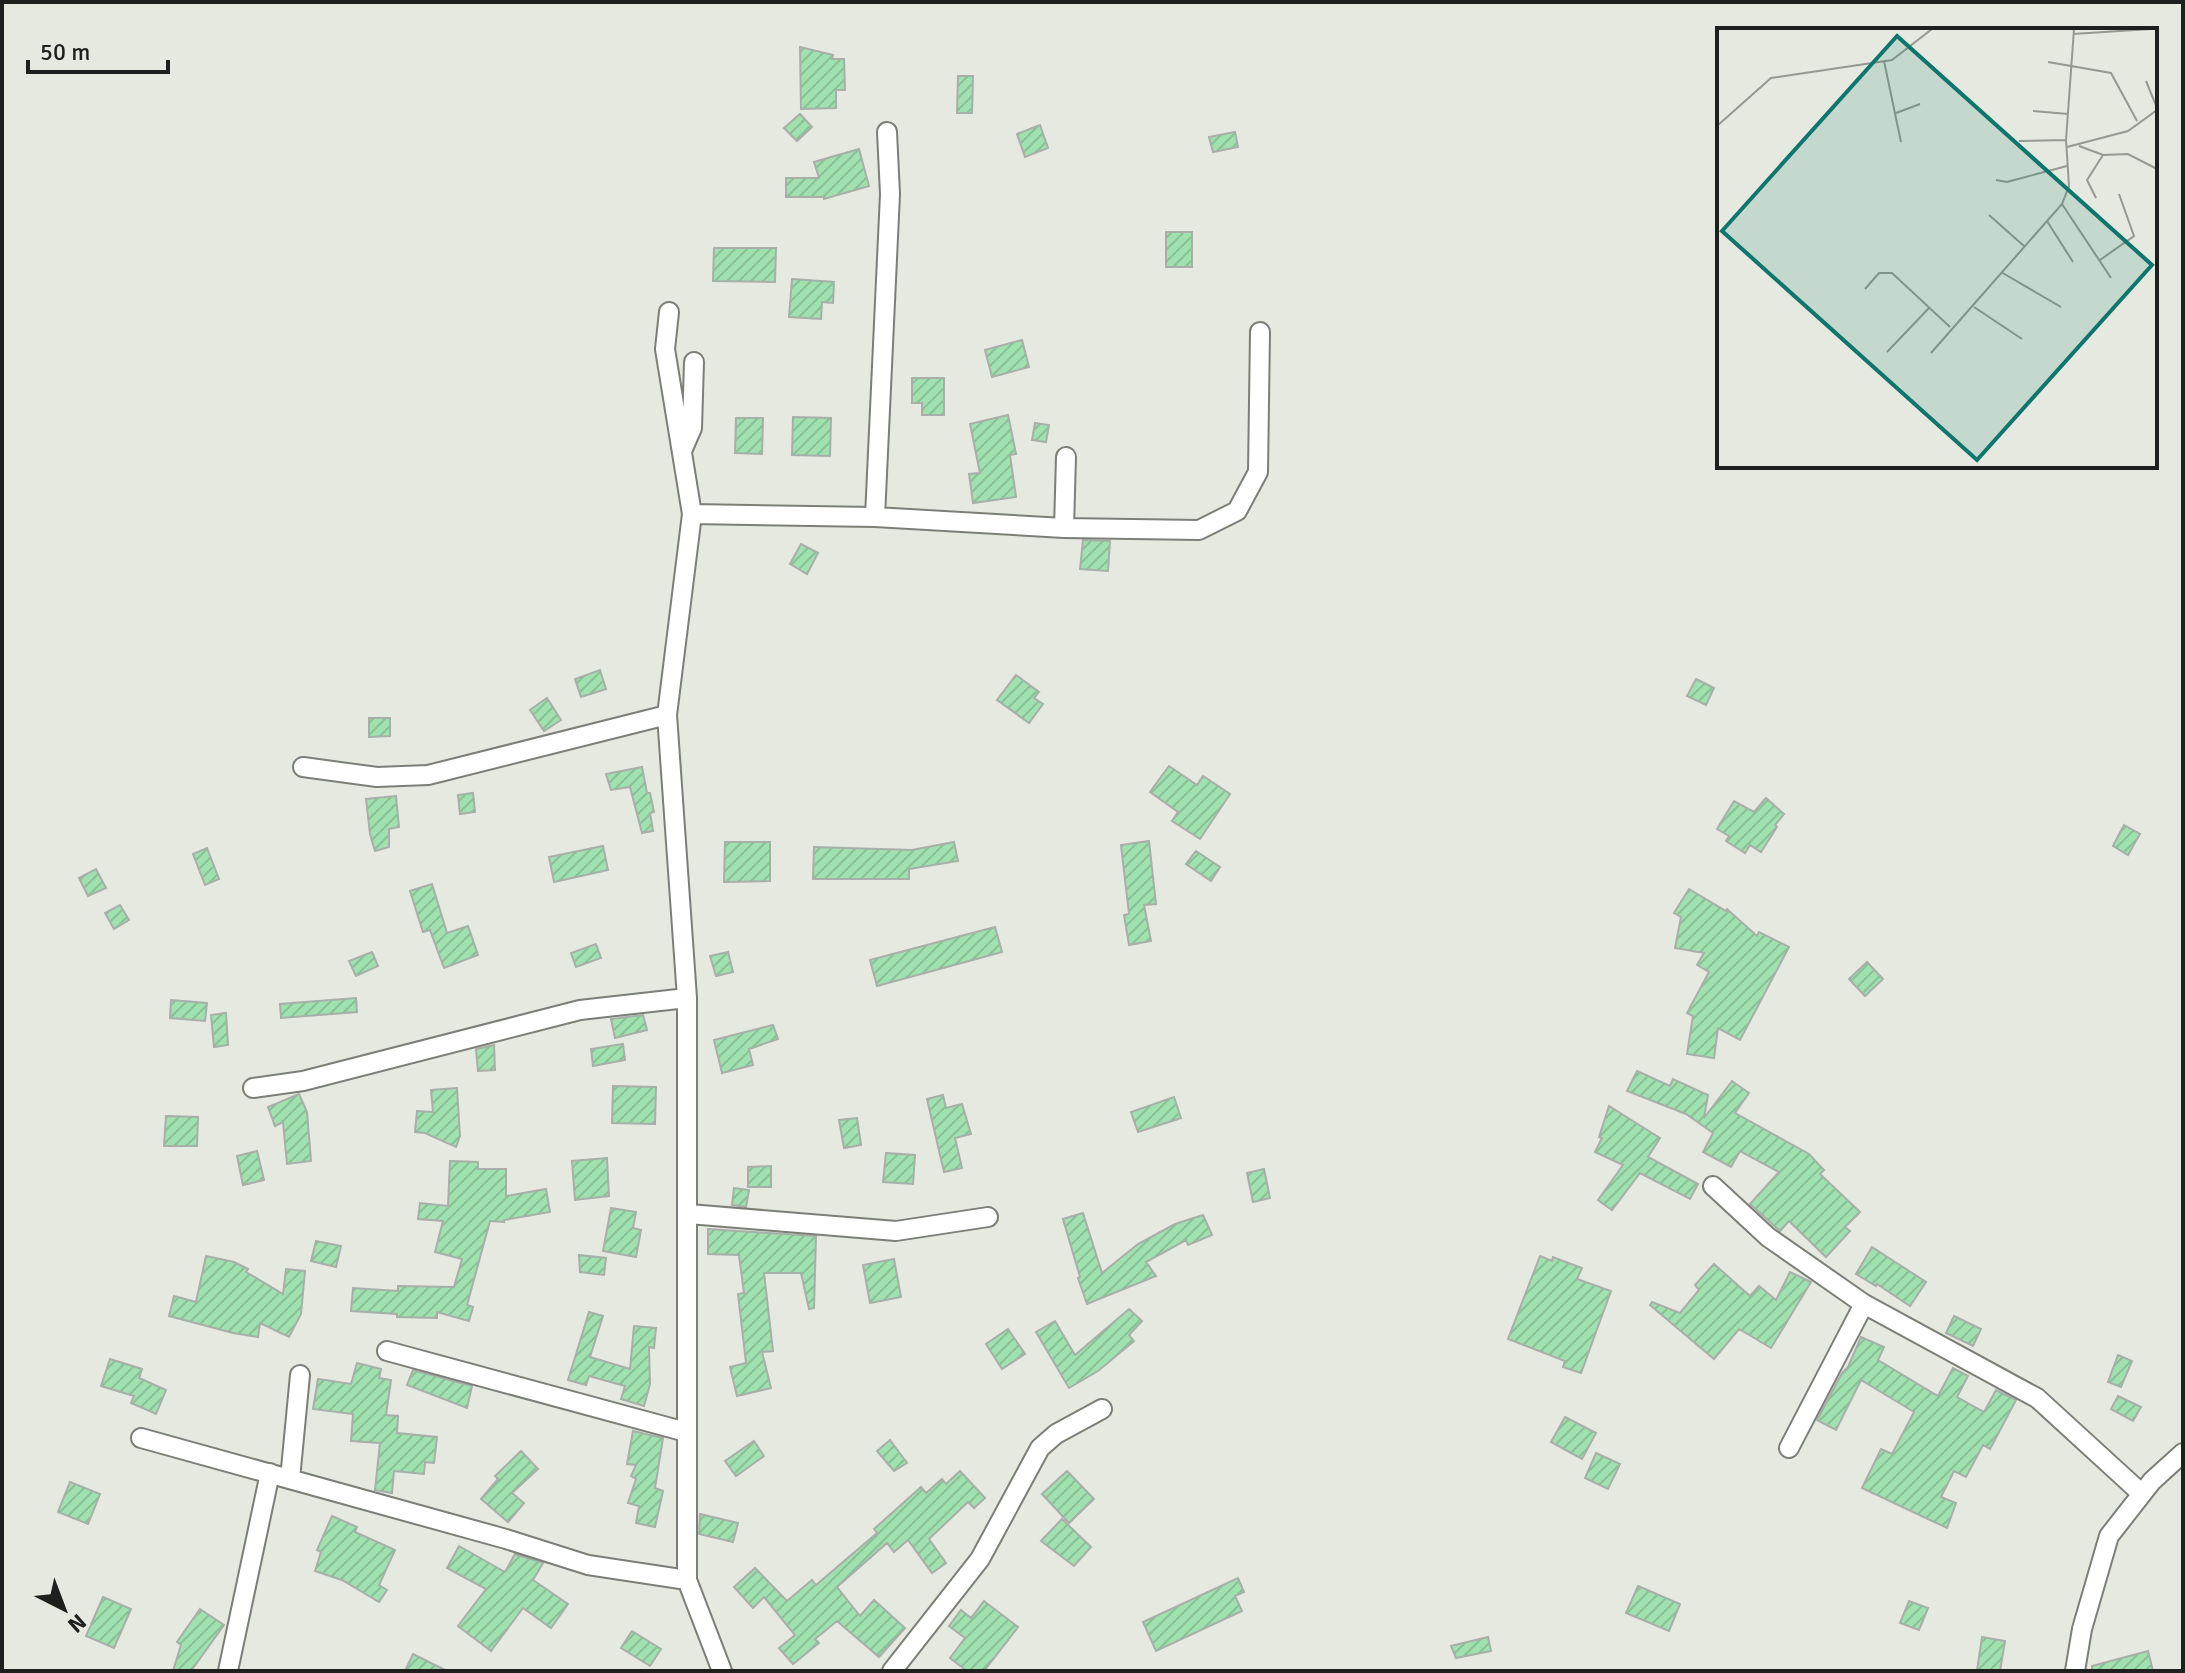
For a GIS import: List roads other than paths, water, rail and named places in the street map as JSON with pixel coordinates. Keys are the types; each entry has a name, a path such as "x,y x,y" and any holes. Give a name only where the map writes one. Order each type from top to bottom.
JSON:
{"street":[{"path":"875,517 890,194 887,132"},
{"path":"669,312 665,349 692,514 667,715 687,998 687,1580 722,1671"},
{"path":"692,514 875,517 1064,528 1199,530 1237,511 1258,472 1260,332"},
{"path":"682,451 692,428 694,362"},
{"path":"1064,528 1066,457"},
{"path":"303,767 377,777 428,775 667,715"},
{"path":"253,1088 303,1081 580,1010 687,998"},
{"path":"1713,1186 1768,1237 1864,1304 2037,1398 2142,1494"},
{"path":"689,1214 896,1231 988,1217"},
{"path":"1789,1448 1864,1304"},
{"path":"387,1351 686,1432"},
{"path":"290,1479 300,1375"},
{"path":"892,1671 980,1559 1040,1448 1056,1434 1102,1409"},
{"path":"141,1438 506,1539 588,1565 687,1580"},
{"path":"2075,1671 2082,1629 2109,1536 2152,1481 2183,1453"},
{"path":"228,1671 270,1473"}]}
